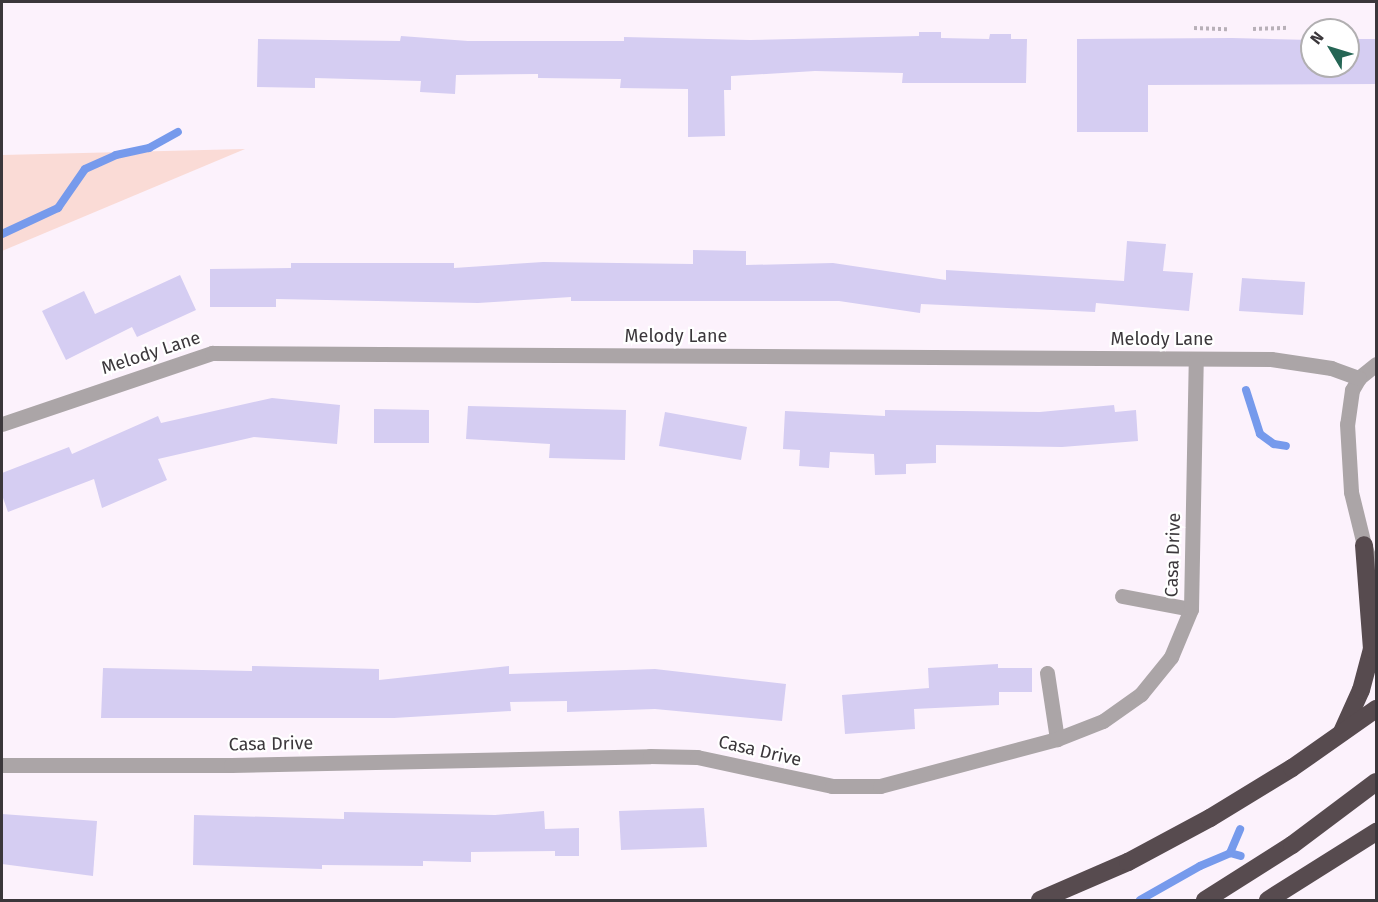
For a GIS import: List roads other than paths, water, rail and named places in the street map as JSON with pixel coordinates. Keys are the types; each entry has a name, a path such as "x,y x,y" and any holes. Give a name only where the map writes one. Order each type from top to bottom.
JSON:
{"highway":[{"path":"1341,735 1361,690 1372,649 1370,549"},
{"path":"1040,900 1128,862 1210,818 1341,735 1377,709"},
{"path":"1205,900 1292,845 1377,782"},
{"path":"1268,900 1377,832"},
{"path":"1352,849 1377,843"}],"street":[{"name":"Melody Lane","path":"2,424 212,353 1271,359 1331,368 1359,378"},
{"name":"Casa Drive","path":"2,765 231,765 650,756 697,757 832,786 880,786 1057,739 1103,721 1141,694 1171,657 1191,609 1196,359"},
{"path":"1377,364 1359,378 1348,405 1347,444 1351,492 1377,576"},
{"path":"1122,596 1191,609"},
{"path":"1047,673 1057,739"}],"waterway":[{"path":"2,234 58,208 85,169 116,155 149,148 178,132"},
{"path":"1246,390 1260,434 1274,444 1286,446"},
{"path":"1230,853 1240,829"},
{"path":"1140,900 1200,866 1230,853 1241,856"}]}
